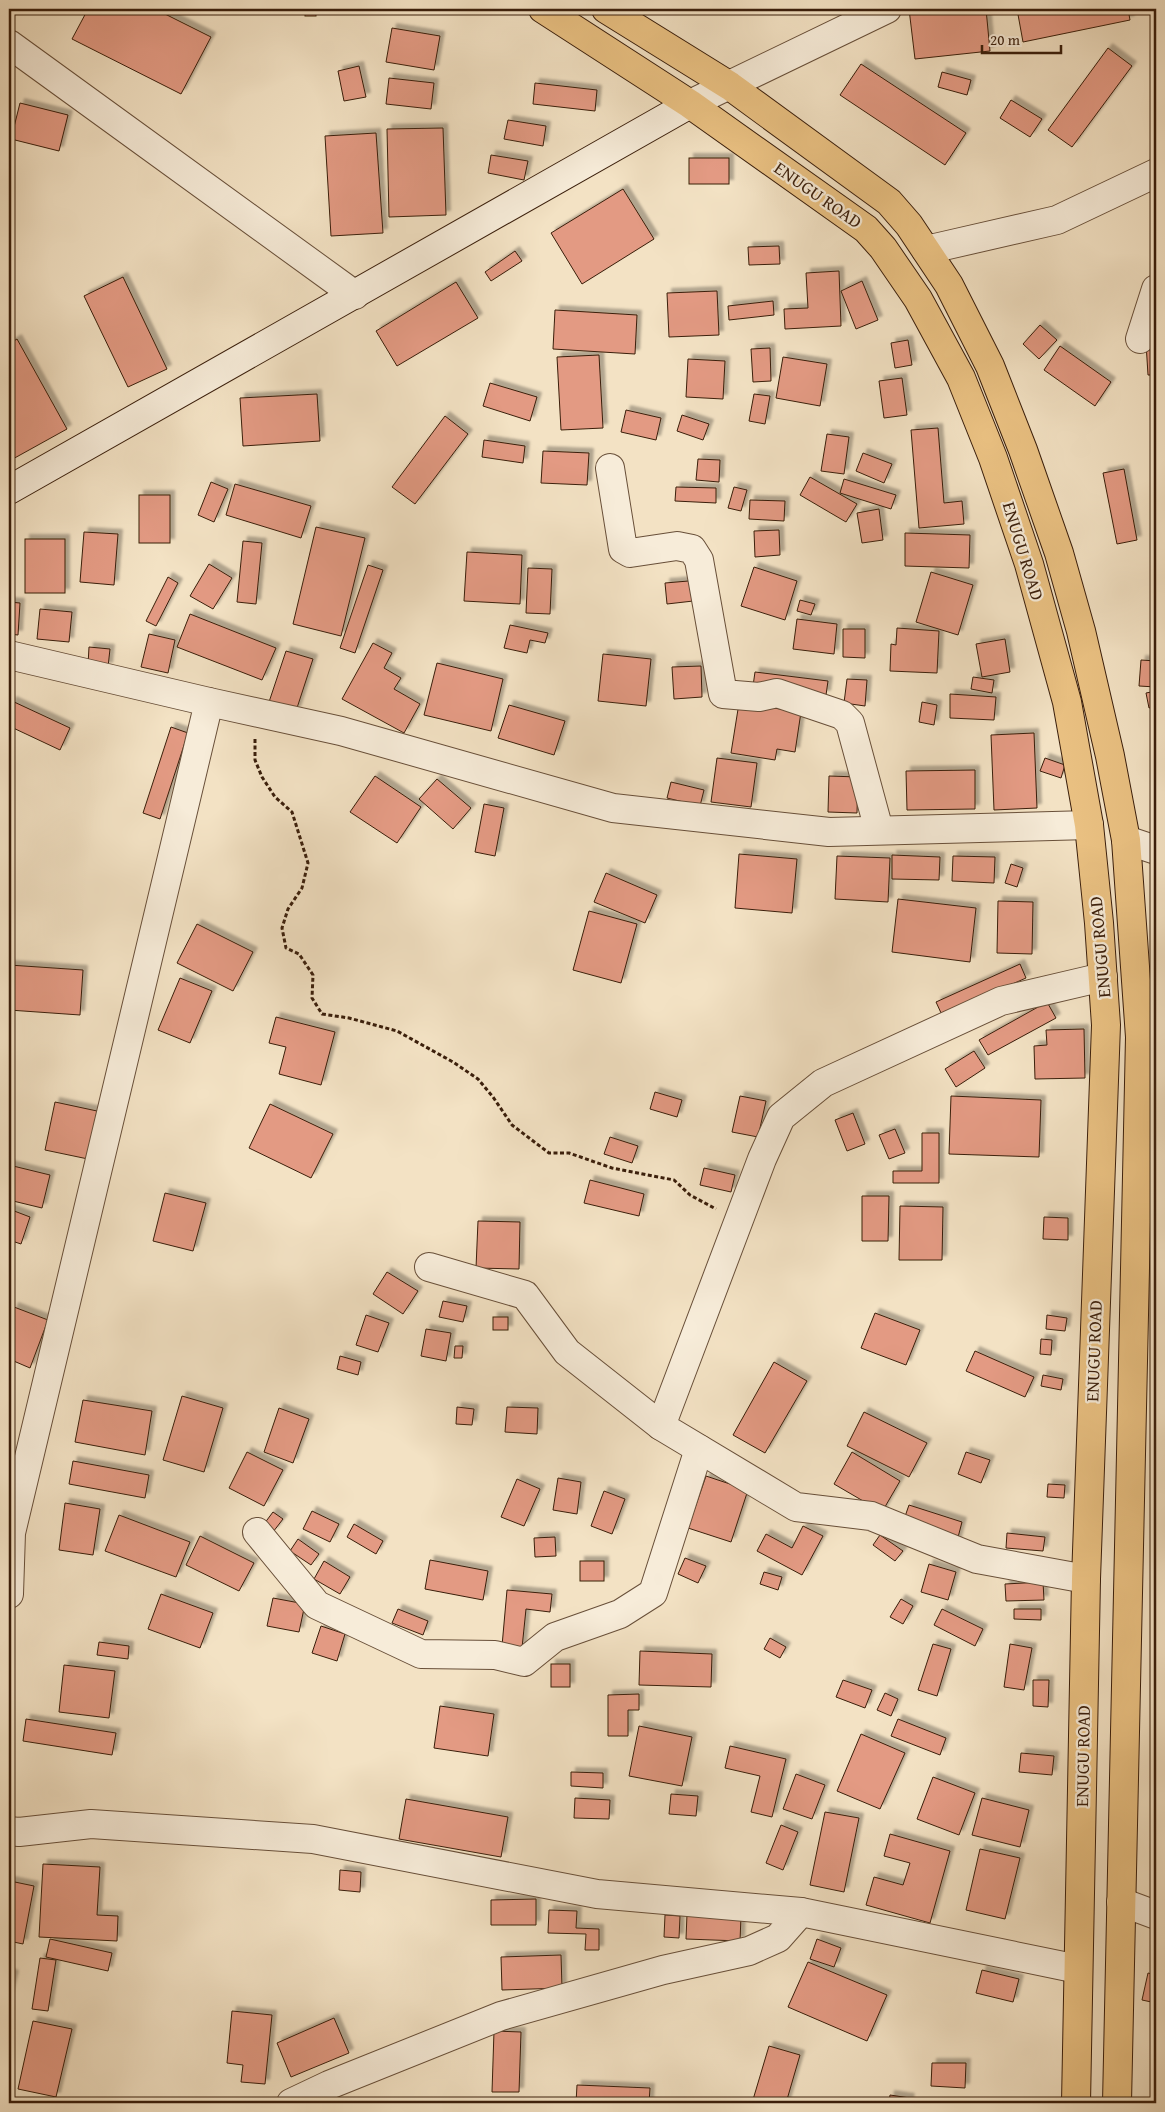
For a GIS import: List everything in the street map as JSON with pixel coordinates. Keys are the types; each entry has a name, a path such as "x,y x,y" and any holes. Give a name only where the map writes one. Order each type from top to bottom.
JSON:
{"main road":[{"name":"ENUGU ROAD","path":"543,9 690,104 866,229 883,248 922,307 961,378 993,458 1029,564 1067,702 1089,824 1104,977 1106,1025 1086,1579 1076,2103"},
{"path":"606,9 730,86 888,202 909,225 949,285 990,366 1024,450 1056,544 1081,631 1110,756 1126,840 1148,1040 1121,1902 1117,2103"}],"street":[{"path":"9,490 690,104 887,9"},
{"path":"9,44 355,295"},
{"path":"926,250 1057,220 1156,173"},
{"path":"1140,339 1156,289"},
{"path":"610,468 622,549 630,553 677,546 692,549 699,560 723,694 759,697 777,693 842,715 850,723 879,830"},
{"path":"9,655 340,731 613,808 829,832 1089,824"},
{"path":"9,1594 11,1533 209,702"},
{"path":"1126,840 1156,850"},
{"path":"662,1426 762,1159 781,1118 823,1083 1001,1001 1104,977"},
{"path":"429,1267 525,1295 567,1352 662,1426 796,1507 871,1516 977,1559 1086,1579"},
{"path":"257,1532 317,1605 420,1654 494,1655 524,1662 555,1637 620,1614 653,1593 699,1448"},
{"path":"9,1831 19,1832 91,1824 313,1839 597,1894 801,1912 1078,1969"},
{"path":"1121,1902 1156,1915"},
{"path":"291,2103 329,2085 501,2016 663,1970 749,1951 778,1938 801,1912"}],"path":[{"path":"255,712 255,760 262,777 275,797 292,812 308,864 302,888 288,909 282,928 286,948 300,954 313,975 312,998 322,1014 349,1018 397,1031 453,1062 478,1078 512,1125 550,1152 569,1153 612,1168 674,1180 690,1195 716,1208 741,1215"}],"building":[{"path":"88,9 155,9 211,37 181,94 72,39"},
{"path":"305,9 316,9 316,16 305,16"},
{"path":"387,9 415,9 414,13"},
{"path":"909,9 986,9 990,51 915,59"},
{"path":"1017,9 1128,9 1130,20 1023,42"},
{"path":"392,28 440,36 434,70 386,62"},
{"path":"1108,48 1132,66 1072,147 1048,130"},
{"path":"861,64 966,133 945,165 840,95"},
{"path":"359,66 366,97 344,101 338,71"},
{"path":"942,72 971,80 967,95 938,87"},
{"path":"389,78 434,83 431,109 386,104"},
{"path":"535,83 597,90 595,111 533,104"},
{"path":"1011,100 1042,119 1030,137 1000,118"},
{"path":"20,103 68,115 59,151 11,139"},
{"path":"508,120 546,126 543,146 504,139"},
{"path":"443,128 446,215 389,217 387,129"},
{"path":"376,133 383,233 331,236 325,136"},
{"path":"491,155 528,161 524,180 488,173"},
{"path":"689,158 729,158 729,184 689,184"},
{"path":"623,189 654,239 582,284 551,233"},
{"path":"779,246 780,264 749,265 748,247"},
{"path":"515,251 522,261 491,281 485,272"},
{"path":"839,271 841,326 785,329 784,309 808,308 806,273"},
{"path":"123,277 167,369 128,387 84,296"},
{"path":"862,281 878,320 856,329 841,291"},
{"path":"456,282 478,318 397,366 376,331"},
{"path":"717,291 719,335 669,337 667,293"},
{"path":"773,301 774,315 729,320 728,306"},
{"path":"555,310 637,315 635,354 553,349"},
{"path":"1040,325 1057,340 1039,359 1023,344"},
{"path":"1156,326 1156,375 1148,375 1145,327"},
{"path":"17,339 67,429 11,460 9,456 9,344"},
{"path":"908,340 912,365 895,368 891,343"},
{"path":"1060,346 1111,382 1095,406 1044,370"},
{"path":"770,348 771,381 753,382 751,349"},
{"path":"599,355 603,428 561,430 557,357"},
{"path":"783,357 827,364 820,406 776,398"},
{"path":"688,359 725,361 723,399 686,397"},
{"path":"902,378 907,415 884,418 879,381"},
{"path":"490,383 537,397 530,421 483,406"},
{"path":"317,394 320,441 243,446 240,398"},
{"path":"754,394 770,396 765,424 749,421"},
{"path":"626,410 661,418 656,440 621,432"},
{"path":"682,415 709,424 703,440 677,431"},
{"path":"445,416 468,434 415,504 392,487"},
{"path":"938,428 944,503 962,501 964,524 919,528 911,430"},
{"path":"827,434 849,437 844,474 821,471"},
{"path":"484,440 525,446 523,463 482,457"},
{"path":"543,451 589,453 587,485 541,483"},
{"path":"863,453 892,464 884,483 856,471"},
{"path":"698,459 720,460 719,482 696,480"},
{"path":"1124,469 1137,540 1117,544 1103,473"},
{"path":"810,477 857,504 846,522 800,495"},
{"path":"844,479 896,495 891,509 840,493"},
{"path":"211,482 228,489 214,522 198,515"},
{"path":"235,484 311,506 301,538 226,515"},
{"path":"676,487 716,488 716,503 675,501"},
{"path":"734,487 747,490 741,511 728,508"},
{"path":"139,495 170,495 170,543 139,543"},
{"path":"750,500 785,501 784,521 749,519"},
{"path":"879,509 883,540 862,543 857,513"},
{"path":"316,527 365,538 341,636 293,624"},
{"path":"779,530 780,555 755,557 754,531"},
{"path":"84,532 118,534 114,585 80,582"},
{"path":"905,533 970,535 969,568 905,566"},
{"path":"25,539 65,539 65,593 25,593"},
{"path":"243,541 262,543 256,604 237,602"},
{"path":"467,552 522,555 520,604 464,601"},
{"path":"209,564 232,578 213,609 190,596"},
{"path":"368,565 383,570 355,653 340,648"},
{"path":"754,567 797,581 785,620 741,606"},
{"path":"528,568 552,569 550,614 526,613"},
{"path":"931,572 973,585 958,635 916,622"},
{"path":"168,577 178,583 156,626 146,621"},
{"path":"700,580 702,600 667,604 665,583"},
{"path":"800,600 815,604 811,615 797,611"},
{"path":"9,602 20,603 18,635 9,634"},
{"path":"40,609 72,612 69,642 37,639"},
{"path":"190,614 276,648 262,680 177,647"},
{"path":"797,619 837,624 834,654 793,649"},
{"path":"510,625 548,633 545,643 530,640 527,653 504,648"},
{"path":"897,628 939,631 937,673 890,671 891,644 896,645"},
{"path":"843,629 865,629 865,658 843,657"},
{"path":"149,634 175,640 168,673 141,667"},
{"path":"1005,639 1010,672 982,677 976,644"},
{"path":"373,643 392,653 384,668 401,678 394,689 420,704 404,733 342,699"},
{"path":"89,647 110,649 108,667 88,665"},
{"path":"286,651 313,659 296,711 269,702"},
{"path":"603,654 651,659 646,706 598,701"},
{"path":"1141,660 1156,661 1156,687 1139,686"},
{"path":"437,663 503,679 491,731 424,715"},
{"path":"701,666 702,697 674,699 672,667"},
{"path":"755,672 828,681 826,695 753,686"},
{"path":"973,677 994,680 992,693 971,689"},
{"path":"847,679 867,680 865,706 844,703"},
{"path":"1156,691 1156,706 1149,708 1146,693"},
{"path":"950,694 996,697 994,720 950,718"},
{"path":"12,701 70,728 60,750 9,726 9,709"},
{"path":"922,702 937,705 934,725 919,722"},
{"path":"739,703 801,712 795,752 777,749 775,760 731,753"},
{"path":"509,705 565,721 554,755 498,738"},
{"path":"171,727 188,733 160,819 143,813"},
{"path":"1034,733 1037,808 994,810 991,735"},
{"path":"717,758 757,763 751,807 711,802"},
{"path":"1045,758 1065,765 1061,778 1040,771"},
{"path":"1156,767 1156,780 1151,778"},
{"path":"975,770 975,809 907,810 906,771"},
{"path":"375,776 421,807 397,843 350,812"},
{"path":"829,776 858,777 857,813 828,812"},
{"path":"437,779 471,808 453,829 419,799"},
{"path":"671,782 704,790 700,806 667,798"},
{"path":"484,804 504,808 495,856 475,852"},
{"path":"739,854 797,859 792,913 735,908"},
{"path":"892,855 940,857 939,880 892,879"},
{"path":"837,856 890,858 888,902 835,899"},
{"path":"953,856 995,857 994,883 952,881"},
{"path":"1011,864 1023,868 1017,887 1005,883"},
{"path":"606,873 657,895 645,923 594,902"},
{"path":"898,899 976,908 970,962 892,952"},
{"path":"998,901 1033,902 1032,954 997,953"},
{"path":"589,911 637,924 621,983 573,970"},
{"path":"197,924 253,952 233,991 177,963"},
{"path":"1020,964 1026,978 942,1015 936,1002"},
{"path":"9,965 83,970 80,1015 9,1010"},
{"path":"180,978 212,991 190,1043 158,1030"},
{"path":"1047,1002 1056,1018 988,1055 979,1040"},
{"path":"276,1017 335,1032 321,1085 279,1074 286,1047 269,1043"},
{"path":"1084,1029 1085,1078 1035,1079 1034,1046 1047,1045 1046,1030"},
{"path":"974,1051 985,1068 956,1087 945,1069"},
{"path":"655,1092 682,1100 677,1117 650,1109"},
{"path":"740,1096 766,1101 758,1137 732,1132"},
{"path":"951,1096 1041,1100 1039,1157 949,1154"},
{"path":"55,1102 97,1111 88,1159 45,1150"},
{"path":"270,1104 333,1134 311,1178 249,1148"},
{"path":"853,1113 865,1144 847,1151 835,1120"},
{"path":"895,1129 905,1153 889,1159 879,1135"},
{"path":"922,1133 939,1133 939,1183 893,1183 893,1171 922,1171"},
{"path":"610,1137 638,1146 632,1163 604,1154"},
{"path":"9,1165 50,1175 42,1208 9,1200"},
{"path":"704,1168 735,1175 731,1192 700,1185"},
{"path":"590,1180 644,1194 639,1216 584,1203"},
{"path":"165,1193 206,1203 193,1251 153,1241"},
{"path":"862,1196 889,1196 888,1241 862,1241"},
{"path":"900,1206 943,1207 942,1260 899,1260"},
{"path":"9,1209 30,1217 21,1244 9,1240"},
{"path":"1044,1217 1068,1218 1068,1240 1043,1239"},
{"path":"478,1221 520,1222 519,1269 476,1268"},
{"path":"387,1272 418,1291 403,1314 373,1294"},
{"path":"443,1301 467,1306 463,1322 439,1317"},
{"path":"14,1307 48,1320 30,1368 9,1359 9,1321"},
{"path":"875,1313 920,1330 906,1365 861,1348"},
{"path":"366,1315 389,1323 378,1352 356,1345"},
{"path":"1047,1315 1067,1318 1065,1331 1046,1329"},
{"path":"493,1317 508,1317 508,1330 493,1330"},
{"path":"426,1329 451,1333 446,1361 421,1356"},
{"path":"1041,1339 1052,1340 1051,1355 1040,1354"},
{"path":"455,1346 463,1346 462,1358 454,1358"},
{"path":"975,1351 1034,1377 1025,1397 966,1371"},
{"path":"340,1356 361,1362 358,1375 337,1369"},
{"path":"774,1362 807,1381 765,1453 733,1435"},
{"path":"1043,1375 1063,1379 1061,1390 1041,1386"},
{"path":"182,1396 223,1408 204,1472 163,1460"},
{"path":"83,1400 152,1411 145,1455 75,1442"},
{"path":"457,1407 474,1409 472,1425 456,1424"},
{"path":"507,1407 538,1408 537,1434 505,1432"},
{"path":"279,1408 309,1419 293,1463 264,1452"},
{"path":"864,1412 927,1443 909,1477 847,1446"},
{"path":"247,1452 283,1470 264,1506 229,1488"},
{"path":"852,1452 900,1481 882,1512 834,1484"},
{"path":"966,1452 990,1460 981,1483 958,1474"},
{"path":"73,1461 149,1475 145,1498 69,1484"},
{"path":"706,1476 748,1490 731,1542 688,1528"},
{"path":"558,1478 581,1482 577,1514 553,1510"},
{"path":"517,1479 540,1489 524,1526 501,1517"},
{"path":"1048,1484 1065,1485 1064,1498 1047,1497"},
{"path":"604,1491 625,1499 612,1534 591,1526"},
{"path":"65,1503 100,1509 93,1555 59,1550"},
{"path":"909,1505 962,1522 956,1545 901,1528"},
{"path":"312,1511 339,1524 330,1542 303,1529"},
{"path":"273,1512 283,1519 273,1532 264,1524"},
{"path":"119,1515 190,1542 176,1577 105,1551"},
{"path":"354,1524 383,1541 376,1554 347,1537"},
{"path":"803,1526 823,1536 802,1575 757,1551 766,1534 792,1548"},
{"path":"1007,1533 1045,1537 1043,1551 1006,1548"},
{"path":"880,1535 903,1551 895,1561 873,1545"},
{"path":"200,1536 254,1563 239,1591 186,1565"},
{"path":"555,1537 556,1556 535,1557 534,1538"},
{"path":"298,1539 319,1554 311,1565 290,1551"},
{"path":"685,1558 706,1566 698,1583 678,1574"},
{"path":"430,1560 488,1571 483,1600 425,1589"},
{"path":"324,1561 350,1577 340,1594 314,1579"},
{"path":"580,1561 604,1561 604,1581 580,1581"},
{"path":"929,1564 956,1572 948,1600 921,1592"},
{"path":"764,1572 782,1577 778,1590 760,1584"},
{"path":"1043,1582 1044,1600 1006,1601 1005,1584"},
{"path":"507,1590 552,1594 550,1612 526,1609 522,1648 502,1646"},
{"path":"161,1594 213,1613 200,1648 148,1629"},
{"path":"273,1598 305,1604 299,1632 267,1626"},
{"path":"901,1599 913,1606 903,1624 890,1617"},
{"path":"398,1609 428,1621 423,1635 392,1623"},
{"path":"942,1609 983,1629 975,1646 934,1625"},
{"path":"1014,1609 1041,1609 1041,1620 1014,1619"},
{"path":"321,1626 345,1634 337,1661 312,1653"},
{"path":"770,1638 786,1647 780,1658 764,1649"},
{"path":"99,1642 129,1646 128,1659 97,1655"},
{"path":"933,1644 951,1649 937,1696 918,1690"},
{"path":"1010,1644 1032,1648 1024,1690 1004,1687"},
{"path":"640,1651 712,1654 711,1687 639,1685"},
{"path":"551,1664 570,1664 570,1687 551,1687"},
{"path":"64,1665 115,1671 109,1718 59,1712"},
{"path":"843,1680 872,1690 865,1708 836,1697"},
{"path":"1033,1680 1049,1680 1048,1707 1033,1706"},
{"path":"885,1693 898,1699 891,1716 877,1710"},
{"path":"639,1694 639,1710 628,1710 628,1736 608,1736 608,1695"},
{"path":"440,1706 494,1714 488,1756 434,1748"},
{"path":"26,1719 116,1733 112,1755 23,1741"},
{"path":"898,1719 946,1738 940,1755 891,1736"},
{"path":"639,1726 692,1737 682,1786 629,1776"},
{"path":"861,1734 905,1753 880,1809 837,1791"},
{"path":"730,1746 786,1759 772,1817 751,1812 760,1776 725,1768"},
{"path":"1021,1753 1054,1756 1052,1775 1019,1772"},
{"path":"571,1772 603,1773 603,1788 571,1786"},
{"path":"796,1774 825,1785 812,1819 783,1809"},
{"path":"933,1777 975,1793 959,1835 917,1819"},
{"path":"671,1794 698,1796 696,1816 669,1814"},
{"path":"575,1798 610,1800 609,1819 574,1818"},
{"path":"982,1798 1029,1810 1020,1847 972,1835"},
{"path":"406,1799 508,1817 501,1857 399,1839"},
{"path":"825,1812 859,1818 844,1892 810,1885"},
{"path":"781,1825 798,1832 783,1870 766,1863"},
{"path":"890,1834 950,1851 930,1923 866,1905 874,1877 903,1885 910,1863 884,1856"},
{"path":"980,1849 1020,1858 1005,1919 966,1910"},
{"path":"43,1864 100,1867 97,1915 118,1916 117,1941 39,1937"},
{"path":"340,1870 361,1872 360,1892 339,1890"},
{"path":"10,1881 34,1886 23,1944 9,1941"},
{"path":"536,1899 536,1925 491,1925 491,1900"},
{"path":"549,1910 577,1911 576,1928 599,1929 599,1950 585,1950 586,1934 548,1933"},
{"path":"687,1914 741,1916 740,1941 686,1939"},
{"path":"665,1915 680,1916 679,1938 664,1937"},
{"path":"50,1939 112,1953 108,1971 46,1957"},
{"path":"817,1939 841,1948 834,1967 810,1959"},
{"path":"561,1955 562,1988 502,1990 501,1957"},
{"path":"40,1958 56,1960 48,2011 32,2009"},
{"path":"808,1962 887,1995 867,2041 788,2007"},
{"path":"982,1970 1019,1979 1013,2002 976,1993"},
{"path":"9,1973 14,1975 9,1995"},
{"path":"1148,1973 1156,1975 1156,2003 1142,2000"},
{"path":"232,2011 272,2015 265,2084 241,2082 243,2065 227,2063"},
{"path":"334,2018 349,2053 291,2077 277,2043"},
{"path":"33,2021 72,2029 56,2097 18,2089"},
{"path":"494,2031 521,2032 519,2092 492,2092"},
{"path":"769,2046 800,2055 786,2103 752,2103"},
{"path":"932,2063 966,2063 965,2088 931,2086"},
{"path":"577,2085 650,2088 649,2103 576,2103"},
{"path":"890,2095 910,2098 909,2103 889,2103"}]}
